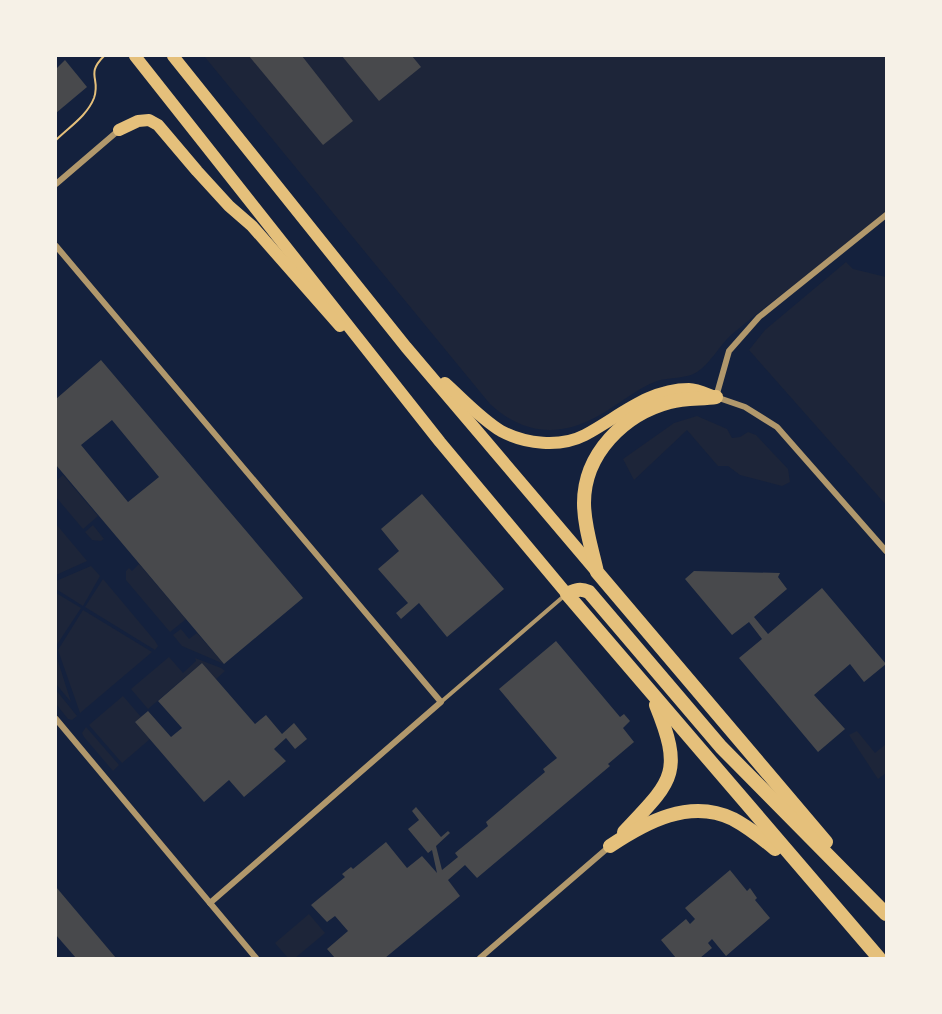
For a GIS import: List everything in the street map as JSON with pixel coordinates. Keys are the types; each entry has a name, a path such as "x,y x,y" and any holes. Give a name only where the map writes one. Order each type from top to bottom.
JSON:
{"highway":[{"path":"135,56 390,378 567,594 879,958"},
{"path":"172,56 406,347 787,793 875,902"},
{"path":"119,130 138,121 148,120 158,125 229,206 252,226 324,309 390,378"},
{"path":"406,347 483,418 502,431 533,442 547,443 583,436 640,401 672,390 692,389 716,397"},
{"path":"597,572 585,521 584,504 588,475 595,457 614,434 637,416 672,402 716,397"},
{"path":"567,594 583,589 590,592 722,747 886,914"},
{"path":"610,846 657,797 664,787 670,770 670,743 650,693"},
{"path":"610,846 644,825 669,815 692,812 715,814 731,818 754,833 787,858 814,884"}],"street":[{"path":"56,184 119,130"},
{"path":"886,215 759,317 729,351 716,397 745,407 777,427 886,551"},
{"path":"56,246 441,702 210,903"},
{"path":"56,719 256,958"},
{"path":"480,958 610,846"}],"lane":[{"path":"441,702 567,594"}],"path":[{"path":"56,140 89,108 96,91 94,70 96,64 104,56"}],"shaded area":[{"path":"204,56 886,56 886,214 731,335 706,365 697,372 649,384 605,412 569,428 541,430 528,427 515,422 490,404"},
{"path":"846,262 853,269 886,277 886,505 749,350 765,330"},
{"path":"697,416 727,429 732,438 740,437 748,432 756,435 788,469 790,482 782,486 740,475 728,466 718,466 687,430 634,480 623,459 674,423"},
{"path":"63,475 98,516 83,529 56,497 56,481"},
{"path":"56,524 87,561 56,575"},
{"path":"93,525 104,539 101,541 92,540 85,532"},
{"path":"139,564 186,619 170,632 126,580 126,571 129,568 132,571"},
{"path":"91,566 100,576 83,606 56,589 56,581"},
{"path":"103,579 155,641 158,646 155,650 85,607"},
{"path":"56,593 81,608 56,646"},
{"path":"83,610 152,652 80,713 58,650"},
{"path":"181,629 189,639 197,633 224,664 182,646 173,635"},
{"path":"56,655 71,702 56,684"},
{"path":"169,657 183,673 196,661 195,658 225,671 216,679 202,663 148,709 131,689"},
{"path":"56,690 77,716 72,720 68,719 56,704"},
{"path":"123,696 141,717 135,722 150,739 122,763 89,725"},
{"path":"86,727 119,765 113,771 84,737 82,733"},
{"path":"857,731 875,753 886,744 886,773 878,779 849,735"},
{"path":"309,914 325,933 295,958 288,958 275,943"}],"building":[{"path":"249,56 302,56 353,121 323,145"},
{"path":"342,56 412,56 421,67 379,101"},
{"path":"65,60 87,87 56,113 56,69"},
{"path":"101,360 303,598 224,664 56,465 56,399","holes":["112,420 159,477 128,502 81,445"]},
{"path":"422,494 504,589 447,637 419,603 401,619 396,613 408,603 378,569 399,551 381,529"},
{"path":"694,571 780,573 778,577 787,589 754,617 768,634 822,588 886,664 864,682 850,664 814,695 845,729 818,752 739,658 762,639 749,622 732,635 685,579"},
{"path":"556,641 620,717 624,714 630,721 623,728 634,742 608,764 610,766 477,878 465,865 448,880 460,896 385,958 335,958 327,949 348,931 335,916 327,922 311,905 345,877 342,874 351,867 353,869 386,842 407,868 422,856 437,873 432,850 428,853 408,829 419,820 412,811 416,807 441,837 448,831 450,833 436,846 442,870 458,857 455,853 488,826 486,822 545,772 543,769 557,758 499,689"},
{"path":"202,663 255,724 266,715 282,734 294,723 307,739 295,749 286,738 274,749 286,761 244,797 229,780 204,802 135,722 148,711 171,737 182,728 158,701"},
{"path":"730,870 747,891 750,888 757,898 755,900 770,918 726,956 712,939 708,943 712,948 700,958 676,958 661,940 686,919 690,924 695,919 685,908"},
{"path":"56,887 116,958 76,958 56,935"}]}
